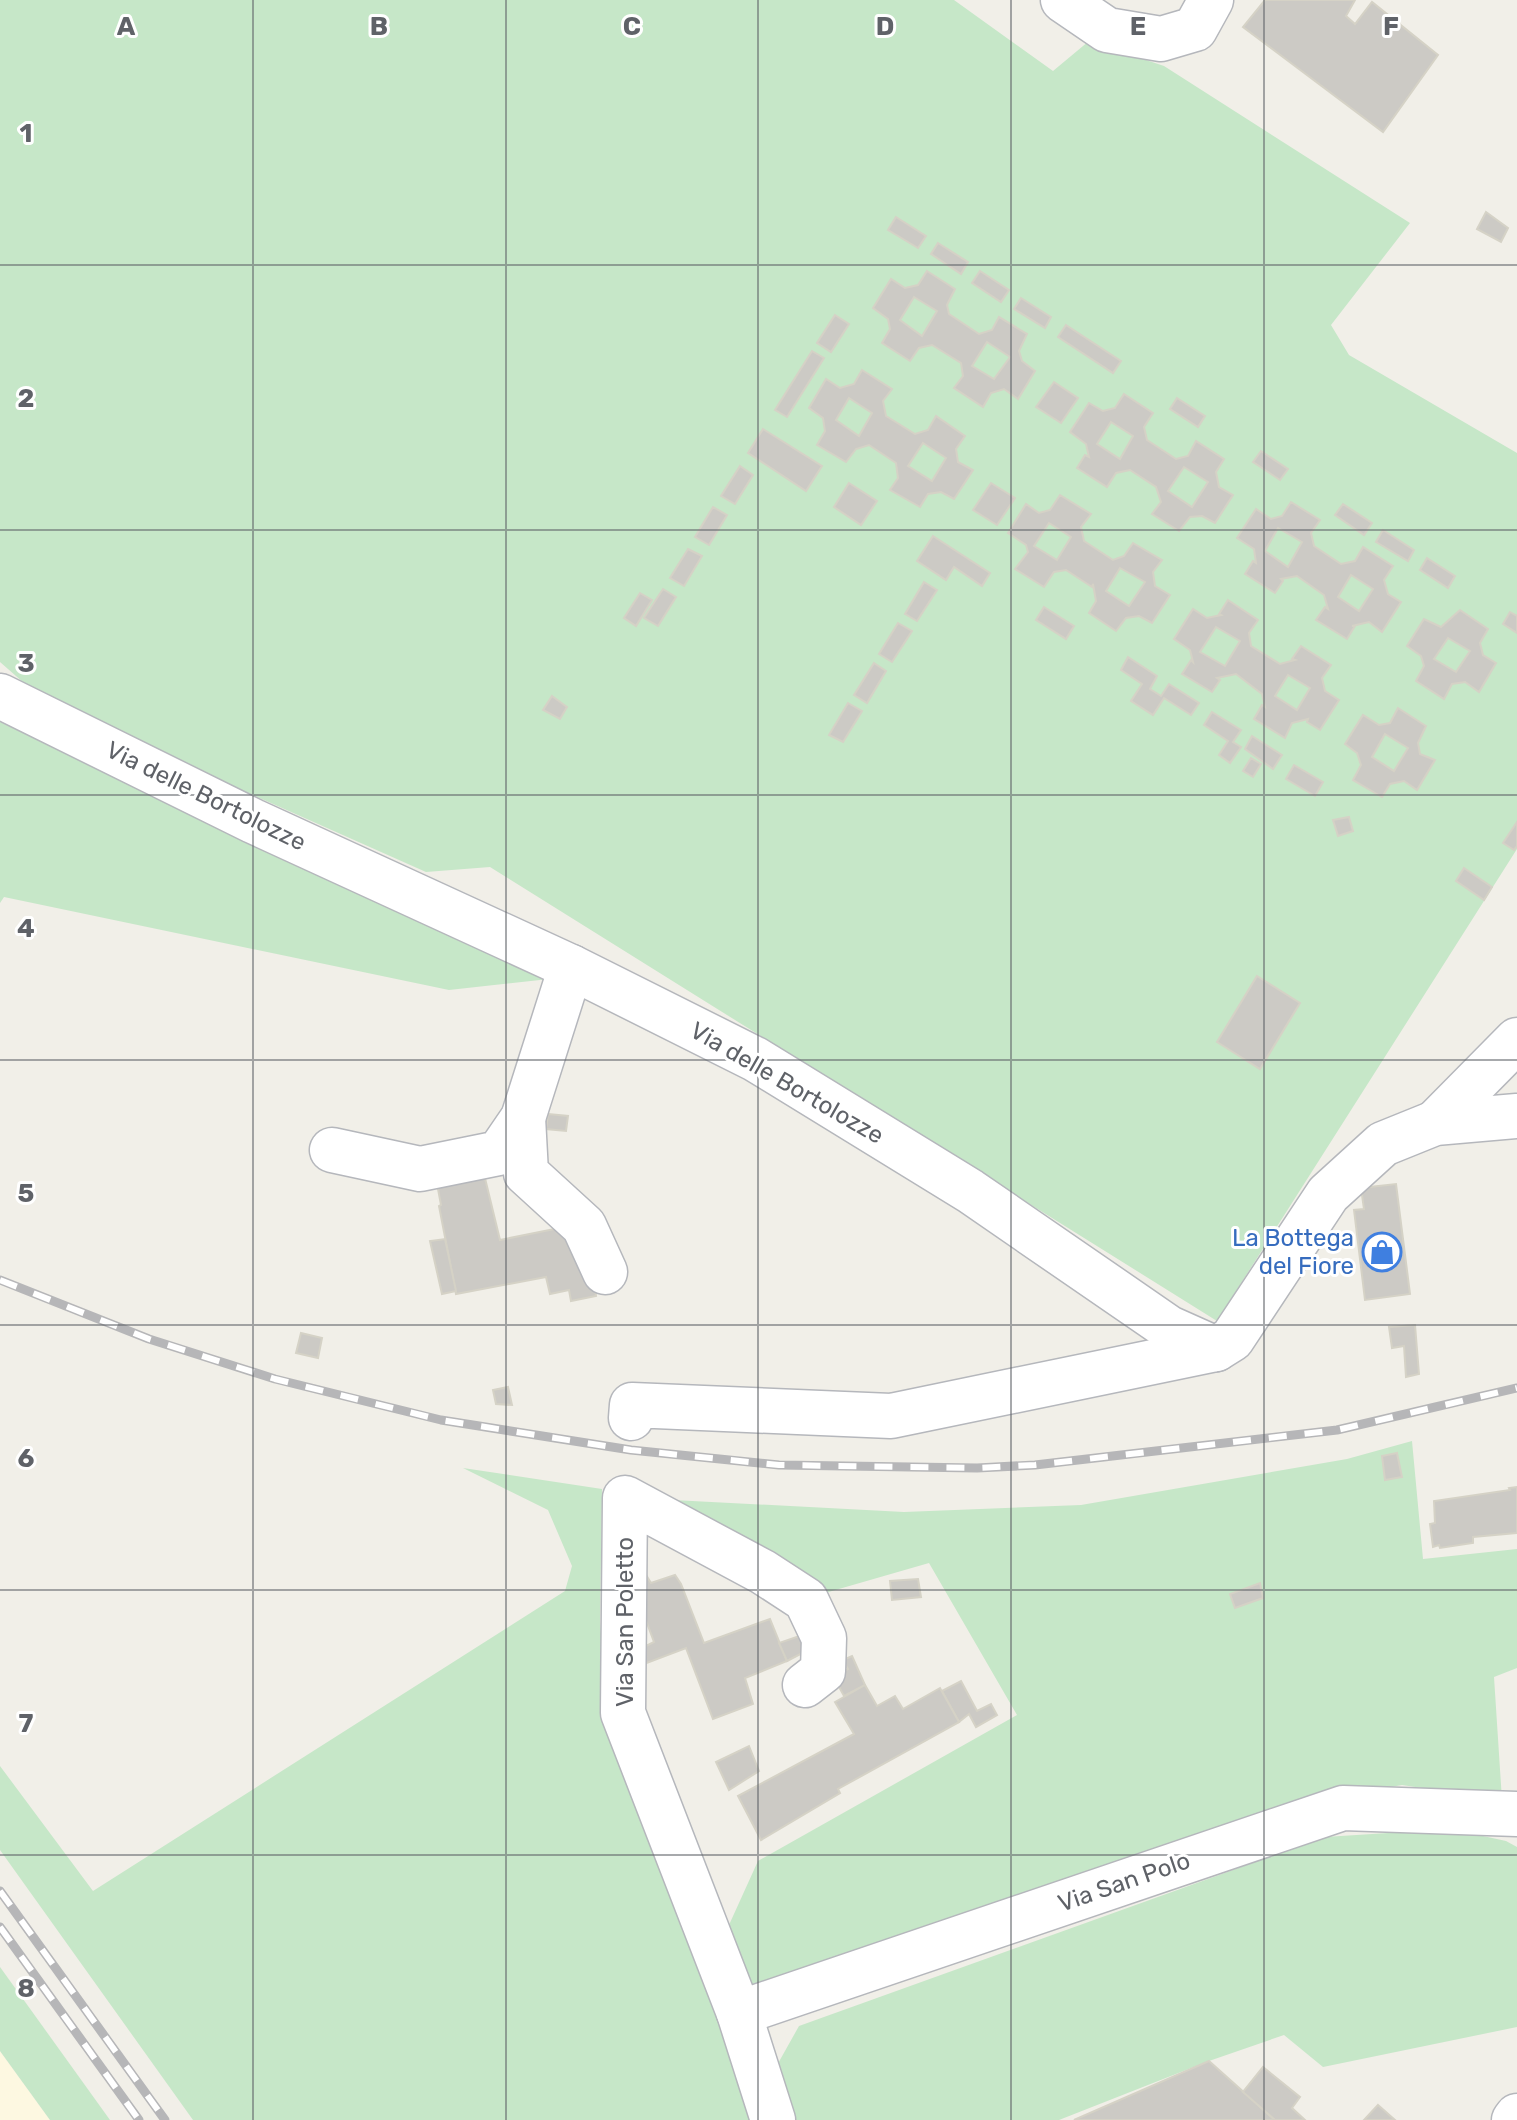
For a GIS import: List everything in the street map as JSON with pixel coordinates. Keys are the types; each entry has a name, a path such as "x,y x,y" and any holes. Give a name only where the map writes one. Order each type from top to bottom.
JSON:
{"street":[{"path":"1063,0 1107,30 1161,39 1195,29 1211,0"},
{"name":"Via delle Bortolozze","path":"0,696 253,821 571,967 755,1059 970,1191 1169,1328 1216,1349"},
{"path":"332,1150 420,1169 499,1153 523,1118 571,967"},
{"path":"1435,1123 1517,1040"},
{"path":"631,1418 632,1405 891,1416 1216,1349 1232,1339 1328,1194 1383,1144 1435,1123 1517,1116"},
{"path":"523,1118 526,1173 584,1226 605,1272"},
{"name":"Via San Poletto","path":"773,2120 739,2013 623,1713 625,1498 763,1572 806,1600 824,1638 823,1671 805,1685"},
{"name":"Via San Polo","path":"739,2013 1343,1808 1517,1814"}],"shaded area":[{"path":"0,2051 50,2120 0,2120"}],"green space":[{"path":"0,0 954,0 1053,71 1089,41 1164,66 1410,223 1331,325 1349,355 1517,453 1517,849 1217,1321 490,867 426,872 48,704 0,662"},
{"path":"0,722 549,979 449,990 4,897 0,903"},
{"path":"1412,1441 1423,1559 1517,1549 1517,1668 1494,1677 1502,1800 1402,1785 1301,1803 784,1986 745,1984 724,1936 758,1861 1017,1715 929,1563 825,1593 673,1500 904,1512 1081,1505 1347,1459"},
{"path":"463,1468 602,1489 600,1622 608,1724 726,2027 750,2120 193,2120 0,1850 0,1766 93,1891 565,1591 572,1566 548,1510"},
{"path":"1451,1829 1506,1841 1517,1847 1517,2027 1323,2067 1284,2035 1059,2120 792,2120 776,2067 799,2026 1325,1837"},
{"path":"0,1967 110,2120 50,2120 0,2051"}],"building":[{"path":"1265,0 1355,0 1346,16 1355,24 1372,2 1438,55 1383,132 1243,27"},
{"path":"1486,212 1508,228 1501,242 1477,229"},
{"path":"896,217 926,236 918,248 888,230"},
{"path":"938,243 968,262 961,274 931,254"},
{"path":"927,271 955,289 947,305 949,314 979,334 992,330 999,317 1027,334 1019,351 1022,361 1035,371 1018,399 1004,389 991,393 983,407 954,388 963,376 961,363 932,345 919,348 910,361 882,343 890,329 888,319 873,308 891,279 905,288 918,285","holes":["914,297 937,311 922,336 900,320","987,342 1010,357 994,379 972,366"]},
{"path":"980,271 1009,290 1001,302 972,283"},
{"path":"1021,298 1051,317 1045,328 1014,309"},
{"path":"835,315 849,324 831,352 817,343"},
{"path":"1066,325 1121,361 1113,373 1058,337"},
{"path":"812,351 824,358 787,417 775,410"},
{"path":"862,370 892,389 883,401 886,416 915,434 928,430 936,416 965,436 956,449 958,462 973,470 954,499 941,492 928,494 920,507 890,490 898,478 896,463 869,445 856,449 846,462 817,445 825,431 823,418 809,408 826,379 840,388 854,384","holes":["849,398 872,413 859,436 836,420","923,443 946,458 932,481 908,466"]},
{"path":"1054,382 1078,398 1061,423 1036,407"},
{"path":"1124,394 1153,413 1144,427 1147,440 1176,459 1188,456 1196,441 1224,459 1216,472 1219,487 1233,495 1215,523 1202,516 1190,517 1179,531 1152,514 1161,502 1156,487 1130,470 1116,473 1107,487 1077,468 1085,455 1089,457 1086,444 1070,432 1089,403 1103,411 1115,408","holes":["1111,422 1133,436 1120,459 1097,444","1184,467 1208,482 1192,507 1168,491"]},
{"path":"1177,398 1205,416 1198,427 1170,409"},
{"path":"763,429 822,466 806,491 748,453"},
{"path":"1261,451 1288,469 1280,480 1253,462"},
{"path":"740,466 753,475 735,504 721,496"},
{"path":"849,483 877,501 861,525 834,507"},
{"path":"991,483 1015,498 997,525 973,510"},
{"path":"1060,495 1091,514 1081,527 1084,541 1113,560 1124,556 1133,543 1162,560 1153,572 1155,586 1170,595 1152,623 1139,616 1126,618 1116,631 1089,613 1096,601 1093,584 1092,587 1066,570 1054,572 1044,587 1015,569 1028,552 1026,545 1008,533 1026,504 1039,513 1050,510","holes":["1049,523 1071,537 1057,560 1034,546","1120,568 1145,582 1129,606 1106,591"]},
{"path":"1291,502 1320,520 1311,533 1314,546 1341,564 1355,561 1363,547 1393,566 1384,580 1388,594 1401,602 1382,632 1369,622 1352,626 1355,626 1347,639 1316,620 1325,607 1328,609 1324,595 1297,576 1281,579 1283,581 1275,593 1245,574 1253,561 1256,563 1254,549 1237,538 1256,509 1271,519 1282,516","holes":["1278,528 1302,542 1288,567 1265,551","1351,575 1373,589 1359,611 1338,597"]},
{"path":"1343,504 1372,523 1364,535 1335,515"},
{"path":"713,507 727,515 709,545 695,537"},
{"path":"1383,530 1414,550 1408,561 1376,542"},
{"path":"933,536 990,573 982,586 954,567 946,580 917,561"},
{"path":"688,549 702,556 684,586 670,578"},
{"path":"1427,558 1455,576 1448,588 1420,570"},
{"path":"924,582 937,590 917,621 905,614"},
{"path":"663,589 676,597 658,626 644,618"},
{"path":"640,593 652,600 636,626 624,618"},
{"path":"1228,600 1258,620 1249,633 1251,646 1280,664 1295,660 1292,659 1301,646 1331,665 1322,678 1325,691 1339,700 1320,730 1307,722 1308,719 1292,723 1285,738 1254,719 1262,705 1265,707 1262,694 1236,674 1217,678 1220,680 1212,692 1182,674 1191,660 1193,662 1190,650 1174,639 1193,609 1207,618 1219,614","holes":["1216,627 1240,641 1225,666 1200,652","1288,675 1310,688 1297,710 1275,696"]},
{"path":"1044,607 1074,626 1066,639 1036,620"},
{"path":"1460,610 1488,629 1480,643 1483,655 1496,663 1479,692 1465,682 1452,684 1444,699 1416,681 1424,666 1421,656 1407,646 1424,619 1441,627","holes":["1448,638 1470,651 1456,672 1434,659"]},
{"path":"1510,612 1517,616 1517,633 1503,624"},
{"path":"898,623 912,631 892,662 879,654"},
{"path":"1128,657 1157,676 1150,689 1161,696 1169,684 1199,703 1191,715 1164,698 1153,715 1131,701 1142,684 1121,670"},
{"path":"874,663 886,671 867,703 854,695"},
{"path":"552,696 567,707 560,719 543,710"},
{"path":"848,703 862,711 843,742 829,735"},
{"path":"1398,708 1426,726 1418,743 1420,754 1435,760 1417,790 1404,781 1390,784 1382,797 1353,780 1361,765 1357,753 1345,744 1363,715 1379,725 1390,723","holes":["1385,734 1408,748 1394,771 1372,757"]},
{"path":"1212,712 1241,730 1233,742 1241,747 1230,763 1219,755 1228,741 1204,725"},
{"path":"1252,736 1282,755 1273,769 1245,749"},
{"path":"1251,758 1261,764 1253,777 1243,771"},
{"path":"1294,765 1323,782 1315,796 1286,779"},
{"path":"1349,817 1353,831 1338,836 1333,820"},
{"path":"1517,822 1517,846 1514,850 1503,843"},
{"path":"1464,868 1492,887 1484,900 1456,881"},
{"path":"1257,976 1300,1003 1260,1069 1217,1042"},
{"path":"548,1114 568,1116 566,1131 546,1129"},
{"path":"483,1170 500,1240 569,1226 590,1242 596,1296 571,1301 569,1290 550,1294 546,1277 456,1294 436,1178"},
{"name":"La Bottega del Fiore","path":"1396,1184 1410,1294 1365,1300 1354,1210 1364,1209 1361,1188"},
{"path":"445,1239 456,1291 442,1294 430,1241"},
{"path":"1415,1325 1419,1374 1406,1377 1404,1346 1392,1348 1389,1327"},
{"path":"301,1333 322,1338 318,1358 296,1353"},
{"path":"508,1387 512,1405 496,1404 493,1390"},
{"path":"1397,1453 1402,1477 1385,1480 1382,1456"},
{"path":"1517,1487 1517,1533 1473,1537 1473,1543 1433,1547 1430,1524 1435,1523 1434,1501"},
{"path":"643,1570 651,1583 675,1575 704,1643 770,1619 787,1661 745,1678 753,1704 713,1719 686,1648 644,1664 638,1650 654,1642 638,1599"},
{"path":"918,1579 921,1597 892,1600 890,1581"},
{"path":"1260,1583 1263,1598 1235,1608 1230,1594"},
{"path":"808,1633 812,1648 787,1661 779,1643"},
{"path":"852,1656 865,1685 844,1696 833,1676 848,1669 843,1660"},
{"path":"961,1681 977,1711 991,1704 997,1715 976,1727 969,1714 959,1722 942,1691"},
{"path":"865,1685 877,1706 895,1696 903,1709 940,1688 959,1722 838,1789 840,1793 761,1840 738,1796 854,1734 835,1702"},
{"path":"749,1746 759,1771 729,1790 716,1762"},
{"path":"1209,2061 1275,2120 1074,2120"},
{"path":"1263,2067 1300,2097 1292,2108 1305,2120 1275,2120 1243,2092"},
{"path":"1378,2105 1395,2120 1364,2120"}],"railway":[{"path":"0,1280 149,1339 275,1379 441,1420 631,1450 779,1465 977,1468 1035,1465 1337,1430 1517,1388"},
{"path":"0,1891 165,2120"},
{"path":"0,1927 139,2120"}],"place":[{"name":"La Bottega del Fiore","path":"1382,1252"}]}
